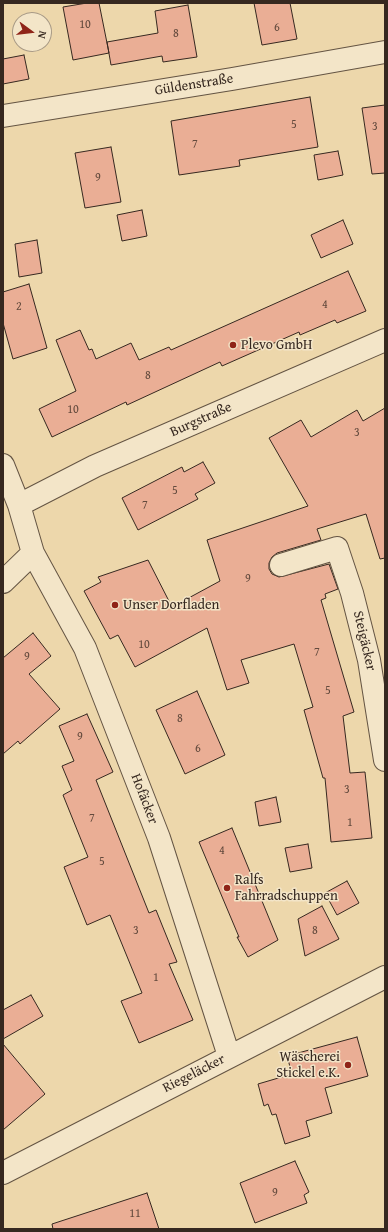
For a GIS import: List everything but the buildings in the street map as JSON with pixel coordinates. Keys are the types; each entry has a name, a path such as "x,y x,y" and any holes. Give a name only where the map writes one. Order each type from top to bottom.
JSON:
{"street":[{"name":"Güldenstraße","path":"3,116 232,79 385,52"},
{"name":"Burgstraße","path":"19,505 95,466 385,340"},
{"name":"Hofäcker","path":"3,465 19,505 33,553 85,648 159,838 228,1056"},
{"name":"Steigäcker","path":"281,565 337,548 352,593 369,660 385,760"},
{"path":"3,582 33,553"},
{"name":"Riegeläcker","path":"3,1173 228,1056 385,977"}],"place":[{"name":"Plevo GmbH","path":"233,345"},
{"name":"Unser Dorfladen","path":"115,605"},
{"name":"Ralfs Fahrradschuppen","path":"227,888"},
{"name":"Wäscherei Stickel e.K.","path":"348,1065"}]}
